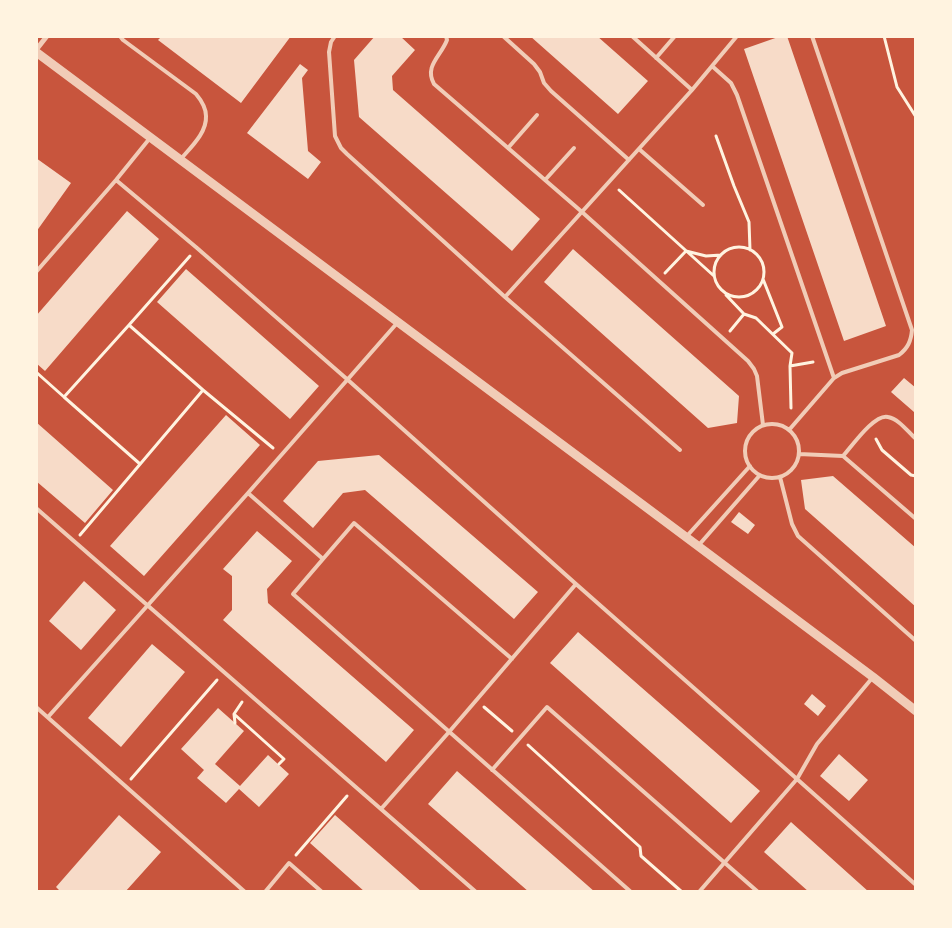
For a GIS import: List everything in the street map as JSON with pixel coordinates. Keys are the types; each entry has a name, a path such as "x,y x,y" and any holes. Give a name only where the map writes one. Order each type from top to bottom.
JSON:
{"street":[{"path":"46,36 36,51 916,711"}],"lane":[{"path":"120,36 196,94 203,104 206,115 201,134 180,160"},
{"path":"335,36 331,42 329,52 335,136 341,148 505,297 680,450"},
{"path":"446,36 447,40 444,47 430,69 430,77 434,84 582,212 748,361 757,376 764,425"},
{"path":"503,36 534,64 551,91 629,160"},
{"path":"632,36 692,90"},
{"path":"656,58 674,36"},
{"path":"505,297 692,90 738,36"},
{"path":"789,430 834,378 842,372 899,355 911,341 912,330 812,36"},
{"path":"712,66 731,83 737,95 834,378"},
{"path":"508,148 537,115"},
{"path":"36,272 150,138"},
{"path":"545,180 574,148"},
{"path":"639,149 703,204"},
{"path":"116,180 348,380 916,885"},
{"path":"48,717 398,322"},
{"path":"843,456 872,423 880,417 888,416 916,438"},
{"path":"776,424 785,426 789,430 797,440 799,449 798,459 794,467 780,477 772,478 755,472 746,458 745,450 751,434 764,425 776,424"},
{"path":"799,454 843,456 916,519"},
{"path":"686,537 750,466"},
{"path":"698,546 760,475"},
{"path":"780,477 792,524 798,536 916,641"},
{"path":"248,493 323,559"},
{"path":"36,508 476,892"},
{"path":"512,659 354,523 292,594 631,892"},
{"path":"381,809 576,584"},
{"path":"699,892 798,779 816,744 873,678"},
{"path":"36,707 245,892"},
{"path":"492,770 547,707 758,892"},
{"path":"265,892 289,864 322,892"}],"path":[{"path":"884,36 897,87 916,117"},
{"path":"716,136 749,222 750,250"},
{"path":"619,190 714,277"},
{"path":"64,397 197,248"},
{"path":"722,290 728,295 737,297 753,293 763,279 764,270 757,255 743,248 728,250 717,261 714,277 717,284 722,290 744,314 756,318 792,353 790,366 791,408"},
{"path":"686,251 706,256 721,255"},
{"path":"658,281 686,251"},
{"path":"763,279 782,327 773,334"},
{"path":"723,339 744,314"},
{"path":"129,325 281,455"},
{"path":"790,366 813,362"},
{"path":"36,372 140,464"},
{"path":"74,541 203,390"},
{"path":"876,439 882,450 912,476 916,476"},
{"path":"125,785 224,672"},
{"path":"235,723 234,714 240,704 250,694"},
{"path":"476,700 640,848 642,856 682,892"},
{"path":"234,714 284,759 279,764"},
{"path":"289,864 347,796"}],"building":[{"path":"162,36 291,36 241,103 158,40"},
{"path":"375,36 400,36 415,50 392,76 393,90 540,219 512,251 359,117 354,60"},
{"path":"530,36 597,36 648,81 618,114"},
{"path":"781,36 787,36 886,326 844,341 744,49"},
{"path":"300,64 308,70 302,78 308,151 321,162 308,179 247,133"},
{"path":"36,158 71,183 36,232"},
{"path":"127,211 159,239 45,371 36,363 36,316"},
{"path":"573,249 739,396 737,423 708,428 544,282"},
{"path":"186,269 319,386 290,419 157,302"},
{"path":"904,378 916,388 916,411 914,412 891,392"},
{"path":"226,415 260,445 144,576 110,546"},
{"path":"36,422 113,490 85,523 36,481"},
{"path":"379,455 538,592 514,619 365,490 343,493 313,528 283,501 318,461"},
{"path":"833,476 916,548 916,607 805,509 801,480"},
{"path":"739,512 755,525 748,534 731,522"},
{"path":"257,531 292,561 267,589 268,603 414,730 386,762 223,620 232,610 232,576 223,569"},
{"path":"84,581 116,610 81,650 49,621"},
{"path":"578,632 760,791 731,823 550,663"},
{"path":"152,644 185,672 121,747 88,718"},
{"path":"812,694 826,706 818,716 804,704"},
{"path":"218,708 244,731 215,764 240,786 268,755 289,774 259,807 239,789 226,803 197,778 204,770 181,749"},
{"path":"839,754 868,780 849,801 820,776"},
{"path":"457,771 595,892 529,892 428,804"},
{"path":"119,815 161,852 125,892 61,892 56,887"},
{"path":"335,815 422,892 365,892 310,843"},
{"path":"791,822 869,892 809,892 764,852"}]}
